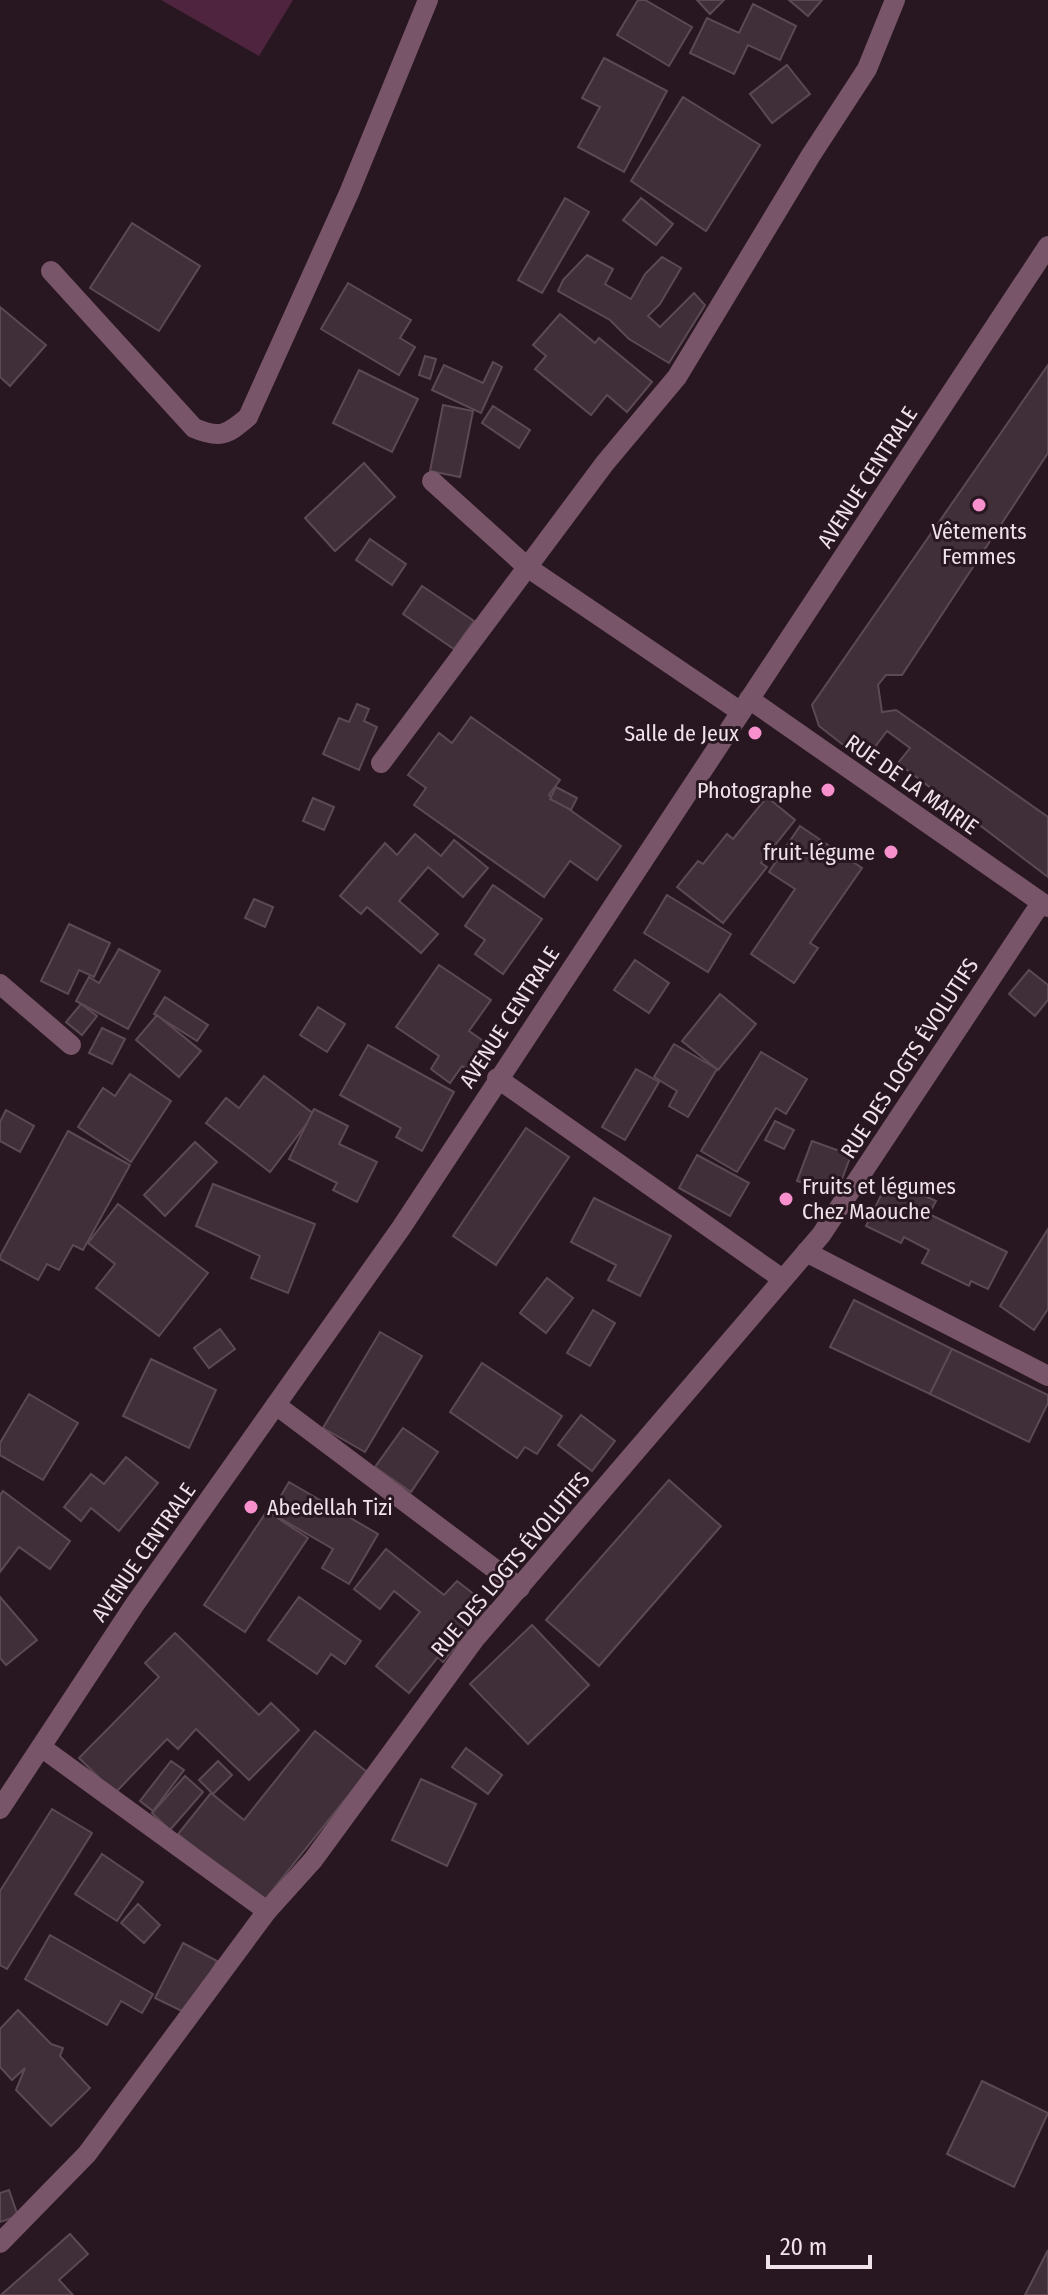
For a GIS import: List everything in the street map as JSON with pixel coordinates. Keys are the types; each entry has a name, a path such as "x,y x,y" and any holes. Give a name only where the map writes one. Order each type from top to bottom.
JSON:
{"street":[{"path":"51,271 194,428 213,436 232,431 248,417 349,193 428,0"},
{"path":"381,763 605,463 677,377 811,155 867,69 895,0"},
{"name":"AVENUE CENTRALE","path":"0,1809 135,1604 401,1228 1048,246"},
{"name":"RUE DE LA MAIRIE","path":"432,481 527,567 745,706 1044,905"},
{"name":"RUE DES LOGTS ÉVOLUTIFS","path":"0,2243 87,2154 267,1911 313,1860 474,1640 821,1235 1044,905"},
{"path":"0,984 71,1045"},
{"path":"497,1078 781,1278"},
{"path":"806,1252 1048,1376"},
{"path":"276,1405 520,1588"},
{"path":"41,1747 267,1911"}],"shaded area":[{"path":"161,0 293,0 259,56"}],"building":[{"path":"638,0 645,0 692,27 669,66 617,35"},
{"path":"697,0 724,0 710,14"},
{"path":"789,0 822,0 808,16"},
{"path":"753,4 796,26 780,60 748,45 734,74 690,53 707,18 739,33"},
{"path":"604,58 667,91 624,172 578,147 600,107 582,98"},
{"path":"787,65 810,94 772,123 750,94"},
{"path":"683,97 760,145 706,231 631,181"},
{"path":"565,198 589,212 542,293 518,280"},
{"path":"641,198 673,224 656,245 623,220"},
{"path":"132,223 200,266 159,331 90,288"},
{"path":"587,255 613,269 605,284 631,299 645,274 662,257 681,268 660,304 648,316 660,327 694,293 705,305 669,363 629,339 610,320 558,291 563,280"},
{"path":"348,283 411,320 400,338 415,347 399,375 321,329"},
{"path":"0,307 46,345 10,386 0,377"},
{"path":"560,314 595,343 599,338 652,382 627,412 607,395 591,415 535,369 546,356 533,345"},
{"path":"425,356 436,359 430,379 419,375"},
{"path":"493,362 502,367 481,413 432,390 444,365 483,383"},
{"path":"1048,365 1048,453 902,675 886,675 878,685 882,712 896,710 1048,817 1048,877 898,763 910,748 887,731 872,751 862,745 855,754 819,726 812,705"},
{"path":"359,370 418,399 392,452 333,423"},
{"path":"443,405 473,411 460,477 430,471"},
{"path":"493,406 530,430 519,448 482,423"},
{"path":"364,463 395,497 335,551 305,518"},
{"path":"370,539 406,564 392,585 356,560"},
{"path":"422,586 474,621 454,649 403,614"},
{"path":"357,704 369,709 364,721 377,727 359,770 323,754 339,718 349,722"},
{"path":"471,717 560,780 549,795 621,846 597,880 570,861 544,897 414,805 426,788 408,775 439,733 452,743"},
{"path":"556,787 577,798 571,810 550,799"},
{"path":"767,797 795,820 761,863 767,867 723,923 677,887 698,861 703,864 727,834 733,839"},
{"path":"313,798 334,807 324,830 303,821"},
{"path":"800,826 862,868 810,943 818,948 794,983 751,954 795,889 769,872"},
{"path":"415,834 441,856 454,840 488,868 463,897 428,867 399,901 438,934 421,953 367,907 361,914 340,896 385,843 397,855"},
{"path":"493,885 542,919 503,974 475,954 485,940 465,926"},
{"path":"667,895 731,934 708,972 644,933"},
{"path":"254,899 273,907 265,927 245,918"},
{"path":"69,924 110,943 94,977 79,970 68,994 41,981"},
{"path":"119,949 160,971 128,1029 76,1001 89,977 99,983"},
{"path":"635,960 669,983 649,1013 614,990"},
{"path":"439,965 491,1000 469,1031 495,1049 477,1076 462,1066 450,1083 431,1069 439,1056 396,1027"},
{"path":"1029,970 1048,985 1048,1000 1035,1016 1009,994"},
{"path":"720,994 756,1024 718,1070 682,1041"},
{"path":"165,997 208,1025 197,1041 154,1014"},
{"path":"81,1004 97,1016 82,1035 66,1022"},
{"path":"318,1007 345,1024 327,1052 300,1035"},
{"path":"157,1015 201,1051 179,1077 136,1040"},
{"path":"102,1028 125,1039 112,1064 89,1053"},
{"path":"674,1044 717,1069 688,1117 669,1106 677,1091 654,1077"},
{"path":"368,1045 454,1092 422,1151 396,1137 401,1128 340,1095"},
{"path":"761,1052 807,1079 786,1114 776,1108 737,1172 701,1151"},
{"path":"636,1069 659,1082 625,1140 602,1127"},
{"path":"130,1074 171,1101 131,1162 78,1127 103,1088 115,1096"},
{"path":"264,1076 314,1114 270,1172 206,1123 226,1098 239,1108"},
{"path":"314,1109 348,1126 339,1144 377,1162 357,1202 333,1190 337,1183 289,1159"},
{"path":"6,1110 34,1126 20,1152 0,1141 0,1122"},
{"path":"775,1121 794,1130 784,1149 765,1140"},
{"path":"526,1128 569,1157 496,1265 453,1236"},
{"path":"68,1131 130,1165 83,1250 73,1245 59,1270 47,1264 38,1280 0,1259 0,1256"},
{"path":"812,1141 851,1155 836,1195 797,1181"},
{"path":"195,1142 217,1162 165,1216 144,1195"},
{"path":"697,1155 749,1183 730,1216 679,1188"},
{"path":"889,1179 936,1201 929,1214 1007,1252 988,1289 971,1281 969,1286 922,1263 929,1250 904,1237 901,1243 866,1226"},
{"path":"213,1184 315,1224 288,1293 251,1278 260,1256 196,1226"},
{"path":"594,1198 671,1236 640,1296 608,1280 616,1265 571,1242"},
{"path":"118,1204 208,1273 159,1336 96,1288 115,1264 88,1243"},
{"path":"1048,1229 1048,1309 1034,1330 1000,1306"},
{"path":"547,1278 573,1298 546,1333 520,1313"},
{"path":"854,1300 952,1349 930,1394 830,1347"},
{"path":"593,1310 615,1323 590,1366 567,1353"},
{"path":"220,1329 235,1349 209,1368 194,1348"},
{"path":"380,1332 422,1356 365,1452 323,1428"},
{"path":"952,1349 1048,1395 1048,1403 1029,1442 930,1394"},
{"path":"151,1359 216,1390 189,1448 123,1416"},
{"path":"482,1363 562,1416 537,1454 525,1447 517,1458 450,1412"},
{"path":"29,1394 78,1423 43,1480 0,1455 0,1443"},
{"path":"581,1415 615,1441 592,1471 558,1445"},
{"path":"403,1428 438,1452 411,1492 375,1467"},
{"path":"126,1457 158,1483 119,1531 91,1508 81,1521 64,1507 91,1474 104,1484"},
{"path":"669,1480 721,1526 599,1666 546,1620"},
{"path":"289,1482 378,1534 349,1584 322,1568 333,1549 271,1513"},
{"path":"3,1491 70,1541 50,1569 19,1547 0,1572 0,1495"},
{"path":"267,1511 308,1538 245,1632 204,1605"},
{"path":"386,1549 444,1595 457,1581 489,1606 443,1662 438,1657 409,1693 376,1666 420,1612 394,1591 380,1609 354,1589"},
{"path":"0,1597 37,1640 6,1665 0,1658"},
{"path":"299,1597 361,1641 345,1664 331,1654 317,1674 268,1640"},
{"path":"532,1625 589,1685 528,1744 470,1684"},
{"path":"175,1633 259,1715 271,1703 299,1730 249,1780 196,1729 178,1749 167,1739 115,1793 79,1758 159,1677 145,1663"},
{"path":"315,1731 367,1772 263,1902 178,1834 211,1793 244,1820"},
{"path":"466,1748 502,1775 488,1794 452,1767"},
{"path":"171,1761 184,1770 153,1811 140,1801"},
{"path":"218,1761 232,1775 213,1794 199,1780"},
{"path":"185,1776 203,1792 170,1830 152,1813"},
{"path":"421,1779 476,1804 447,1866 392,1840"},
{"path":"52,1809 92,1833 7,1969 0,1965 0,1891"},
{"path":"102,1854 143,1882 117,1921 75,1894"},
{"path":"138,1904 160,1925 144,1943 121,1923"},
{"path":"50,1935 153,1994 142,2013 121,2001 107,2025 25,1979"},
{"path":"183,1943 217,1961 190,2015 155,1998"},
{"path":"18,2010 51,2044 63,2048 60,2056 90,2088 51,2126 16,2090 25,2068 12,2080 0,2067 0,2029"},
{"path":"982,2081 1048,2113 1014,2187 947,2154"},
{"path":"9,2190 18,2216 0,2222 0,2193"},
{"path":"70,2234 88,2254 59,2280 73,2295 1,2295"},
{"path":"1048,2250 1048,2295 1025,2295"}],"place":[{"name":"Vêtements Femmes","path":"979,505"},
{"name":"Salle de Jeux","path":"755,733"},
{"name":"Photographe","path":"828,790"},
{"name":"fruit-légume","path":"891,852"},
{"name":"Fruits et légumes Chez Maouche","path":"786,1199"},
{"name":"Abedellah Tizi","path":"251,1507"}]}
